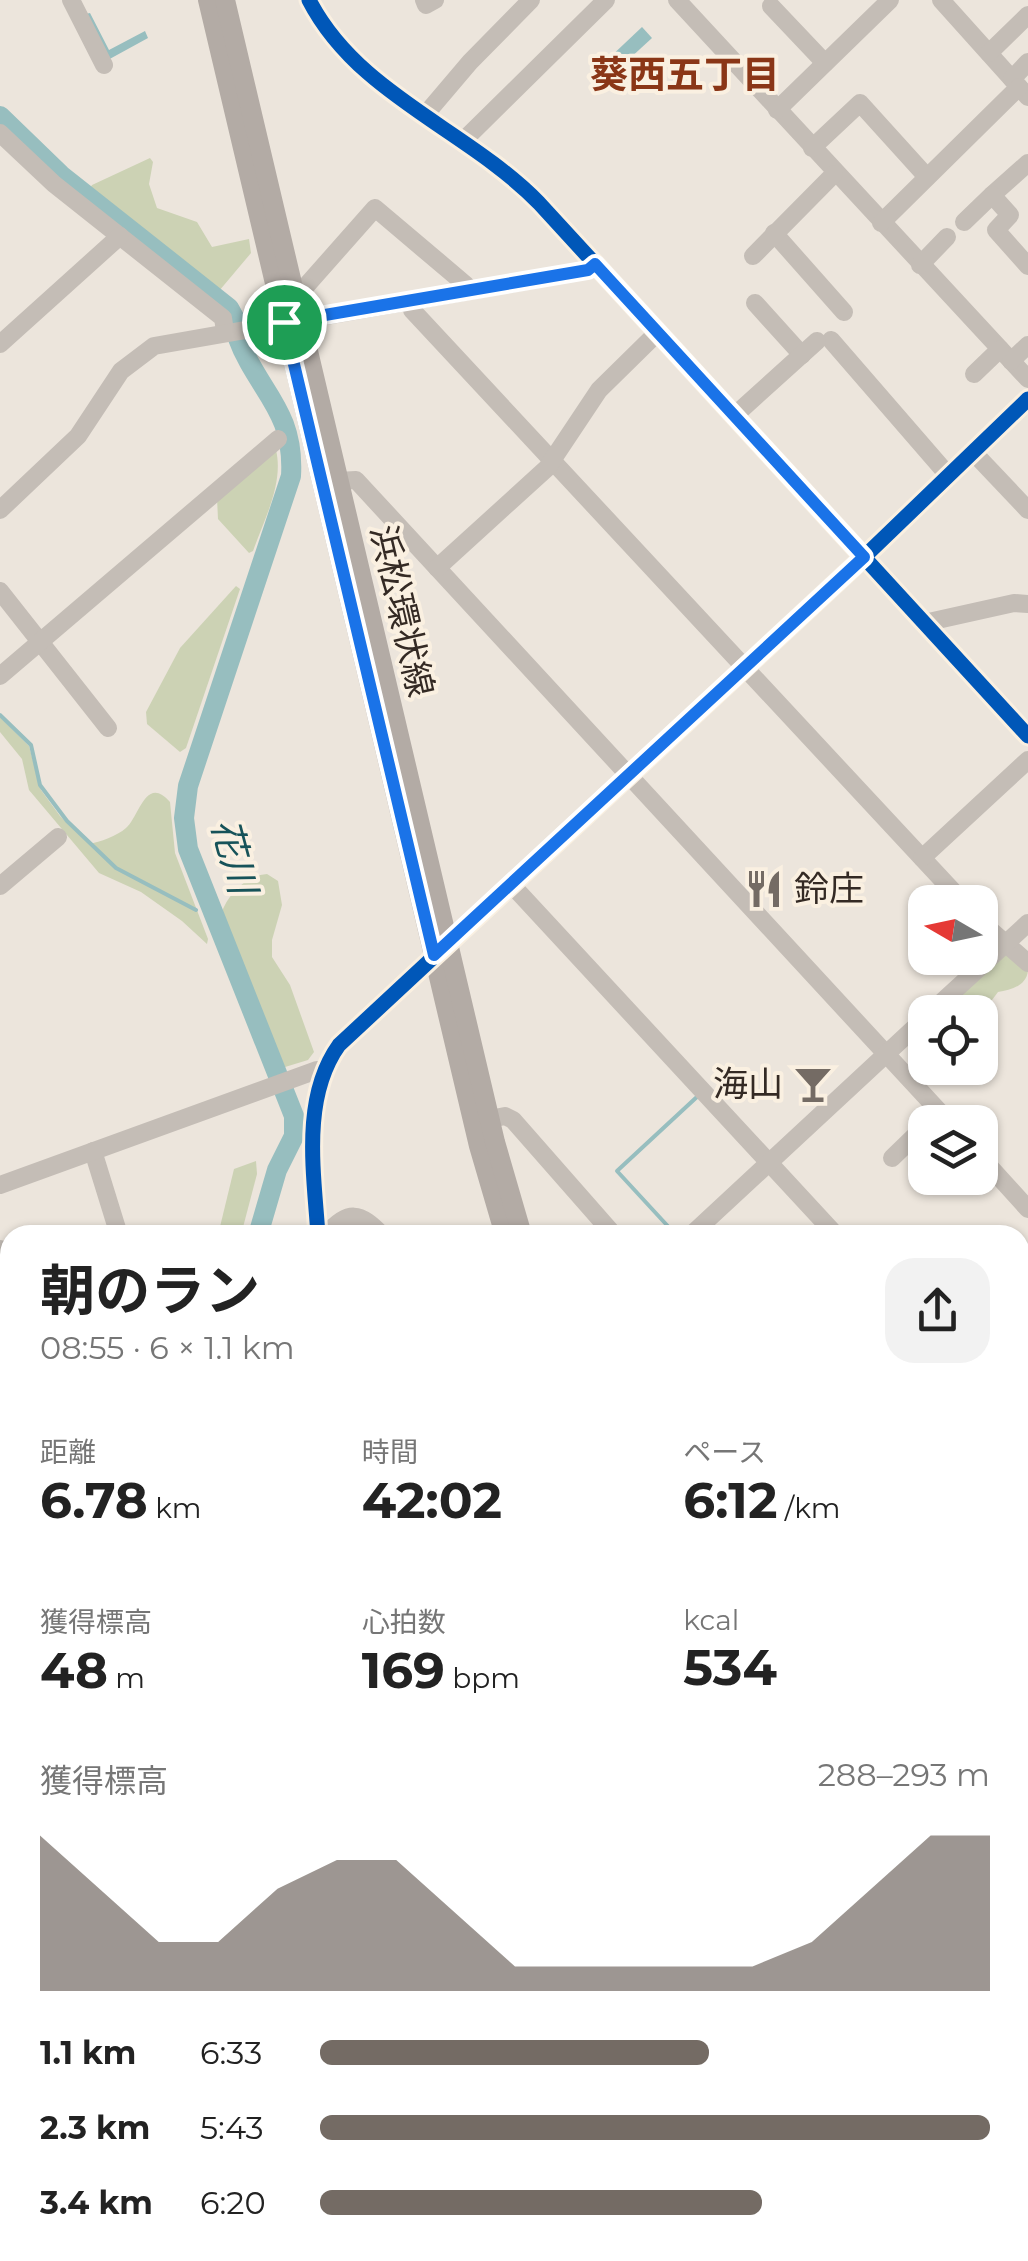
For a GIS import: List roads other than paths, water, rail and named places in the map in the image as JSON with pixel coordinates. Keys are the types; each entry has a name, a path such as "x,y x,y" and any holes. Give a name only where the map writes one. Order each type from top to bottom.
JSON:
{"main road":[{"name":"浜松環状線","path":"208,0 338,481 441,949 479,1146 502,1225"},
{"name":"浜松環状線","path":"225,0 293,290 292,320 441,949 519,1225"}],"street":[{"path":"71,0 104,65"},
{"path":"309,0 327,32 349,58 528,190 1028,736"},
{"path":"424,0 426,5 435,0"},
{"path":"462,141 606,0"},
{"path":"677,0 834,174 1028,379"},
{"path":"777,110 890,0"},
{"path":"940,0 1020,88"},
{"path":"425,114 526,2"},
{"path":"771,6 824,63"},
{"path":"988,53 1028,15"},
{"path":"881,223 1020,88 1028,62"},
{"path":"812,148 860,103 927,178"},
{"path":"0,133 42,173 223,318 225,331"},
{"path":"753,256 834,174"},
{"path":"964,222 992,195 1024,174"},
{"path":"992,195 1010,215 996,230 1028,266"},
{"path":"293,290 306,286 375,208 466,285 467,291"},
{"path":"774,233 844,312"},
{"path":"0,344 120,236"},
{"path":"920,265 947,238"},
{"path":"0,510 78,436 130,361 167,341 588,270 595,264"},
{"path":"411,300 412,310 947,885"},
{"path":"754,303 802,356"},
{"path":"437,568 552,461 599,390 658,332"},
{"path":"734,416 824,340 948,475"},
{"path":"974,374 1028,345"},
{"path":"318,1225 315,1106 323,1073 348,1035 864,557 1028,399"},
{"path":"0,676 278,439"},
{"path":"974,453 1028,510"},
{"path":"338,481 356,480 886,1054 924,1105"},
{"path":"0,591 108,728"},
{"path":"924,623 1014,603 1028,604"},
{"path":"922,858 1028,760"},
{"path":"0,886 58,836"},
{"path":"512,884 827,1225"},
{"path":"949,995 1028,923"},
{"path":"998,936 1028,964"},
{"path":"701,1225 908,1034"},
{"path":"0,1185 316,1070 323,1073"},
{"path":"490,1119 505,1116 512,1120 605,1225"},
{"path":"892,1158 908,1145"},
{"path":"93,1151 116,1225"},
{"path":"998,1176 1028,1208"},
{"path":"335,1225 349,1216 365,1219 371,1225"}],"water":[{"path":"90,13 109,50 145,31 148,38 106,61 86,14"},
{"path":"642,27 652,38 616,71 606,61"}],"waterway":[{"path":"0,116 61,175 229,308 235,319"},
{"name":"花川","path":"237,336 281,417 291,453 291,476 188,786 184,818 188,849 294,1116 294,1136 277,1170 261,1225"},
{"path":"0,715 31,745 40,785 67,821 116,868 196,910"},
{"name":"花川","path":"208,916 215,920"},
{"path":"667,1225 617,1171 699,1095"}],"place":[{"name":"鈴庄","path":"764,889"},
{"name":"海山","path":"813,1084"}],"district":[{"name":"葵西五丁目","path":"685,75"}]}
